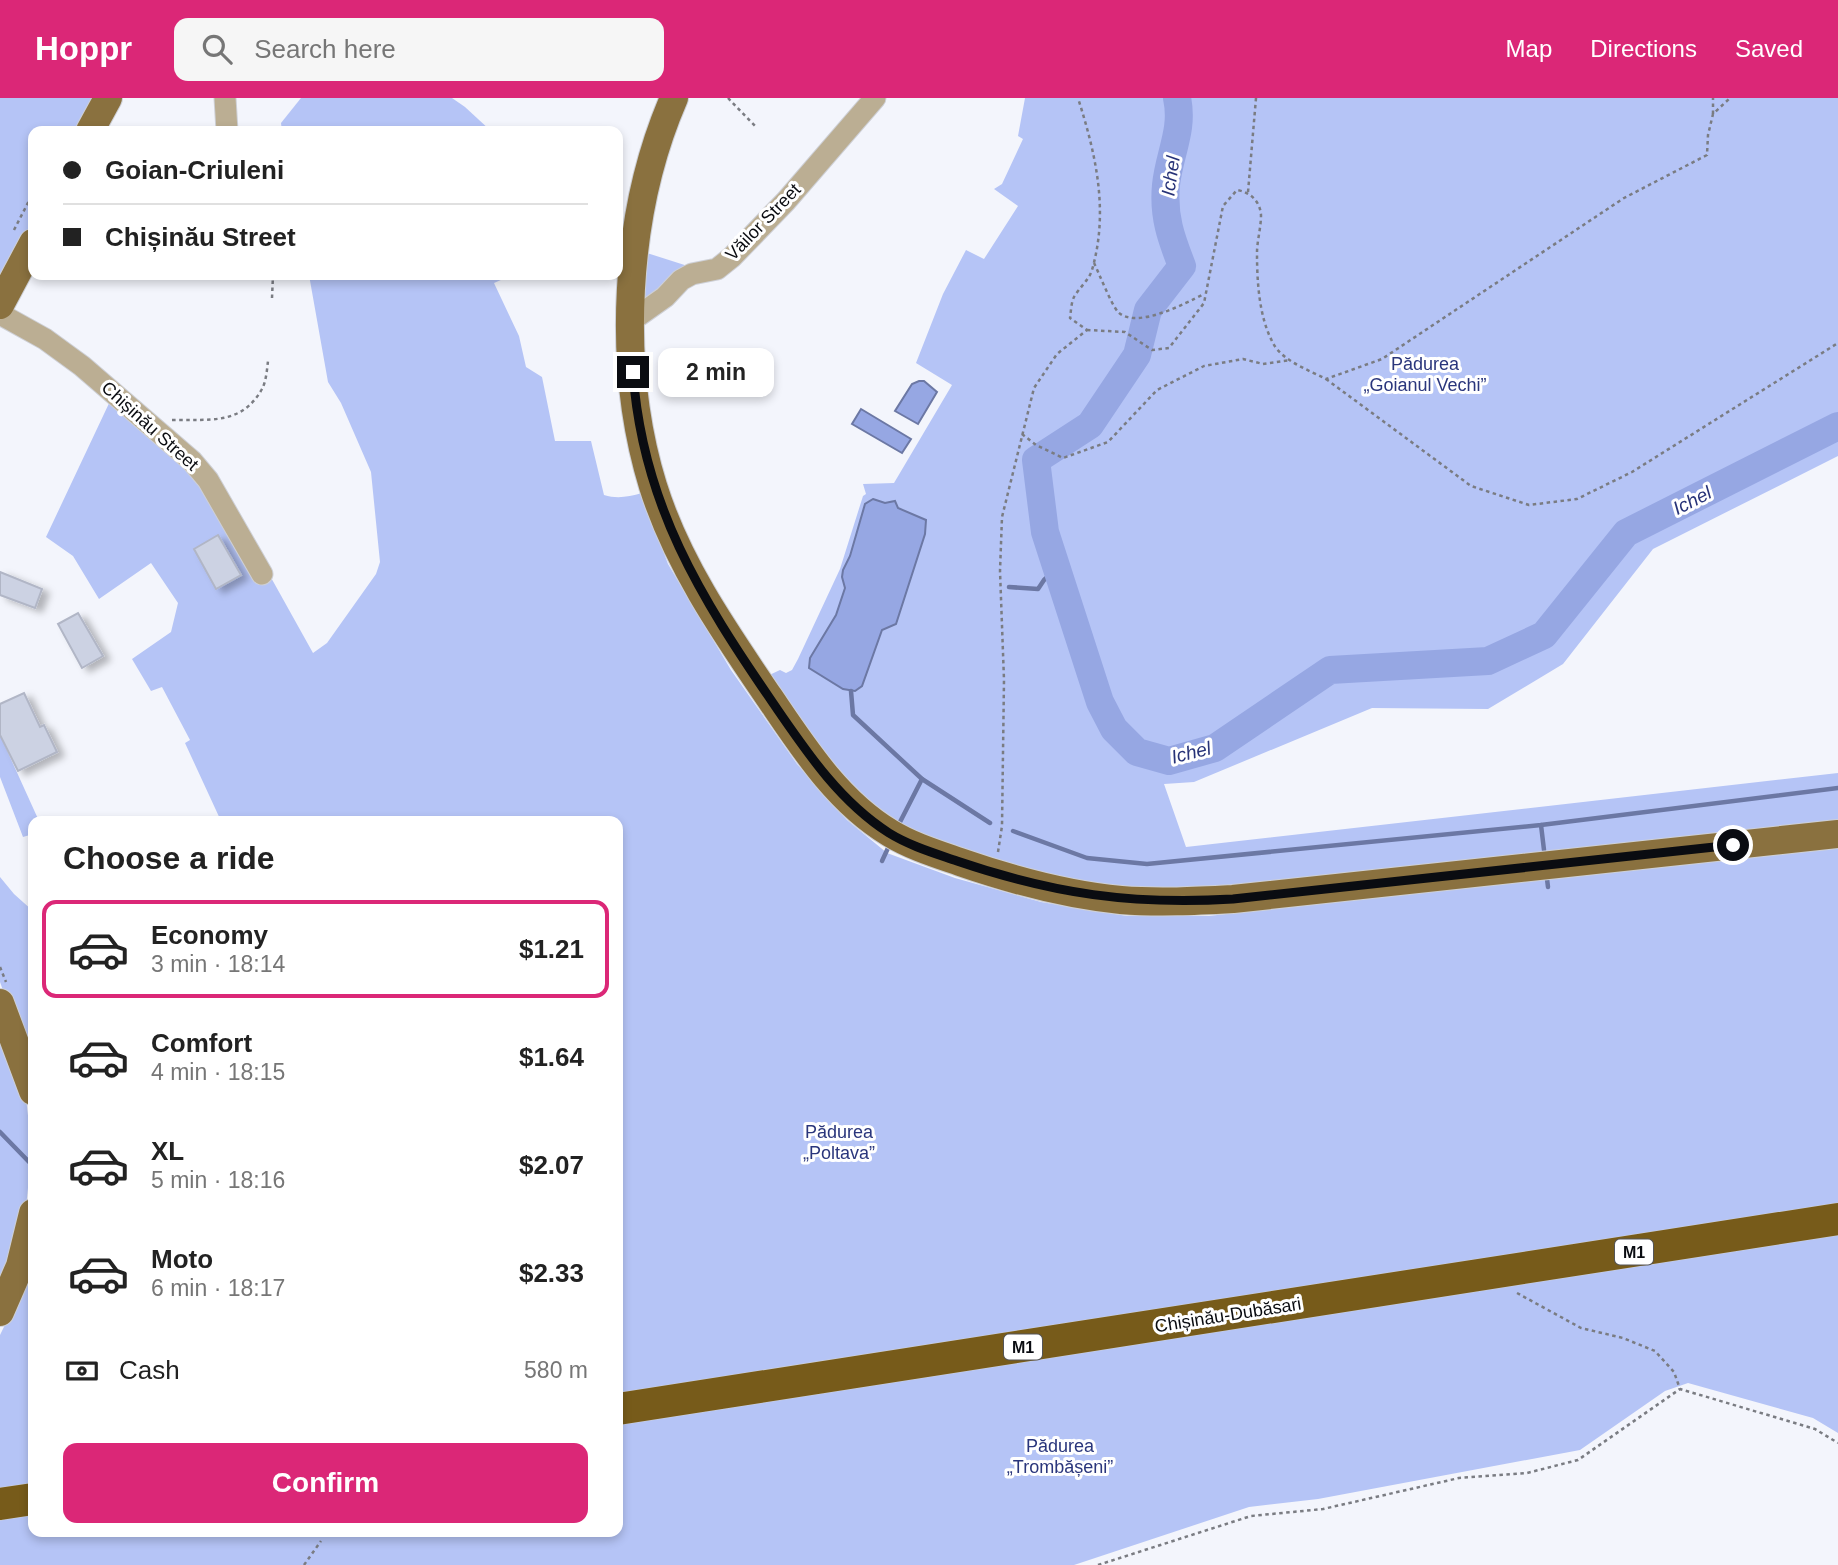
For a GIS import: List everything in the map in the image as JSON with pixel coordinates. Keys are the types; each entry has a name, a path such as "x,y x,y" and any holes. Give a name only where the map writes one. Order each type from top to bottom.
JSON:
{"highway":[{"name":"Chișinău-Dubăsari","path":"623,1408 1838,1219"},
{"path":"0,1504 28,1500"}],"main road":[{"path":"93,126 108,98"},
{"path":"674,98 659,138 643,200 633,261 631,321 635,391 653,486 688,570 728,638 813,761 857,808 890,833 920,848 994,874 1076,894 1121,900 1185,902 1838,834"},
{"path":"0,305 22,240"},
{"path":"0,1003 28,1078"},
{"path":"0,1312 20,1266 28,1233"}],"street":[{"path":"225,98 227,126"},
{"name":"Văilor Street","path":"631,321 665,297 681,280 692,274 717,269 732,257 786,201 875,98"},
{"name":"Chișinău Street","path":"0,314 45,339 82,366 192,461 208,480 262,574"}],"path":[{"path":"728,98 757,128"},
{"path":"1078,98 1098,170 1102,209 1094,263 1091,273 1073,299 1070,318 1087,330 1125,332 1152,350 1169,348 1204,303 1223,206 1237,190 1248,192 1255,199 1261,214 1257,252 1259,302 1273,345 1290,360 1326,379 1471,486 1529,505 1577,499 1632,472 1838,343"},
{"path":"1248,192 1256,98"},
{"path":"1326,379 1382,359 1624,198 1707,155 1713,98"},
{"path":"1713,114 1730,98"},
{"path":"22,240 28,214"},
{"path":"1094,263 1118,312 1128,317 1140,318 1169,311 1206,294"},
{"path":"272,298 273,280"},
{"path":"994,874 1002,826 1002,517 1034,388 1057,354 1087,330"},
{"path":"1022,435 1063,458 1108,442 1157,390 1204,366 1243,359 1264,364 1290,360"},
{"path":"148,422 230,418 243,411 263,388 268,361"},
{"path":"1483,1275 1581,1328 1623,1338 1655,1351 1674,1372 1680,1389"},
{"path":"1680,1389 1815,1429 1838,1443"},
{"path":"1098,1565 1251,1516 1323,1509 1459,1478 1527,1473 1578,1460 1680,1389"},
{"path":"304,1565 321,1541"}],"green space":[{"path":"0,98 101,98 87,126 28,126 28,240 0,294"},
{"path":"301,98 452,98 486,126 281,126"},
{"name":"Pădurea „Goianul Vechi”","path":"1025,98 1838,98 1838,456 1653,549 1563,664 1488,709 1372,708 1194,782 1164,784 1186,847 1838,773 1838,826 1265,888 1078,887 932,845 863,800 763,678 780,670 786,673 792,670 798,659 840,569 863,496 866,494 863,484 894,483 952,385 916,363 943,294 966,250 984,259 1018,206 994,189 1002,184 1023,139 1018,136"},
{"path":"647,253 694,268 650,301 644,297"},
{"name":"Pădurea „Poltava”","path":"310,280 501,280 494,283 519,336 526,367 542,377 555,441 591,441 604,495 623,497 642,493 668,564 731,670 797,764 847,820 887,853 955,878 1041,902 1127,916 1209,916 1559,875 1838,847 1838,1210 623,1400 623,816 219,816 185,743 190,740 162,687 151,691 132,659 171,632 178,603 151,563 99,599 73,556 46,537 112,397 175,452 269,574 313,653 327,643 376,574 380,562 371,472 341,403 328,382"},
{"path":"0,735 37,816 28,816 28,836 23,837 0,777"},
{"path":"0,877 28,907 28,1060 0,982"},
{"path":"0,1022 25,1090 28,1116 28,1188 26,1207 0,1290"},
{"name":"Pădurea „Trombășeni”","path":"1838,1228 1838,1433 1813,1418 1688,1383 1665,1391 1580,1450 1318,1499 1249,1507 1074,1565 0,1565 0,1512 28,1508 28,1537 623,1537 623,1416"},
{"path":"28,1273 28,1493 0,1497 0,1335"}],"shaded area":[{"path":"924,381 937,392 918,424 895,411 912,384"},
{"path":"861,409 911,439 902,453 852,424"},
{"path":"873,499 885,503 895,501 898,508 926,520 925,534 896,624 882,630 862,686 855,691 843,689 809,668 810,658 836,615 845,588 843,570 850,556 865,504"}],"building":[{"path":"218,535 241,575 216,589 194,549"},
{"path":"0,572 42,589 35,608 0,595"},
{"path":"78,613 103,656 82,668 58,624"},
{"path":"24,693 40,727 44,725 57,752 18,771 0,735 0,704"}],"waterway":[{"name":"Ichel","path":"1177,98 1179,121 1166,185 1166,207 1171,236 1182,266 1148,310 1137,355 1090,425 1036,460 1045,532 1100,702 1114,729 1137,752 1169,761 1215,748 1330,670 1488,661 1544,635 1626,533 1838,426"},
{"path":"1009,587 1038,589 1057,568"},
{"path":"851,691 853,715 922,779 990,823"},
{"path":"900,822 922,779"},
{"path":"1013,831 1087,858 1147,864 1541,825 1838,788"},
{"path":"1541,825 1544,850"},
{"path":"882,861 888,848"},
{"path":"1547,879 1548,887"},
{"path":"0,1132 28,1161"}],"route":[{"path":"633,372 642,439 653,486 688,570 728,638 813,761 857,808 890,833 920,848 994,874 1076,894 1121,900 1185,902 1733,845"}]}
